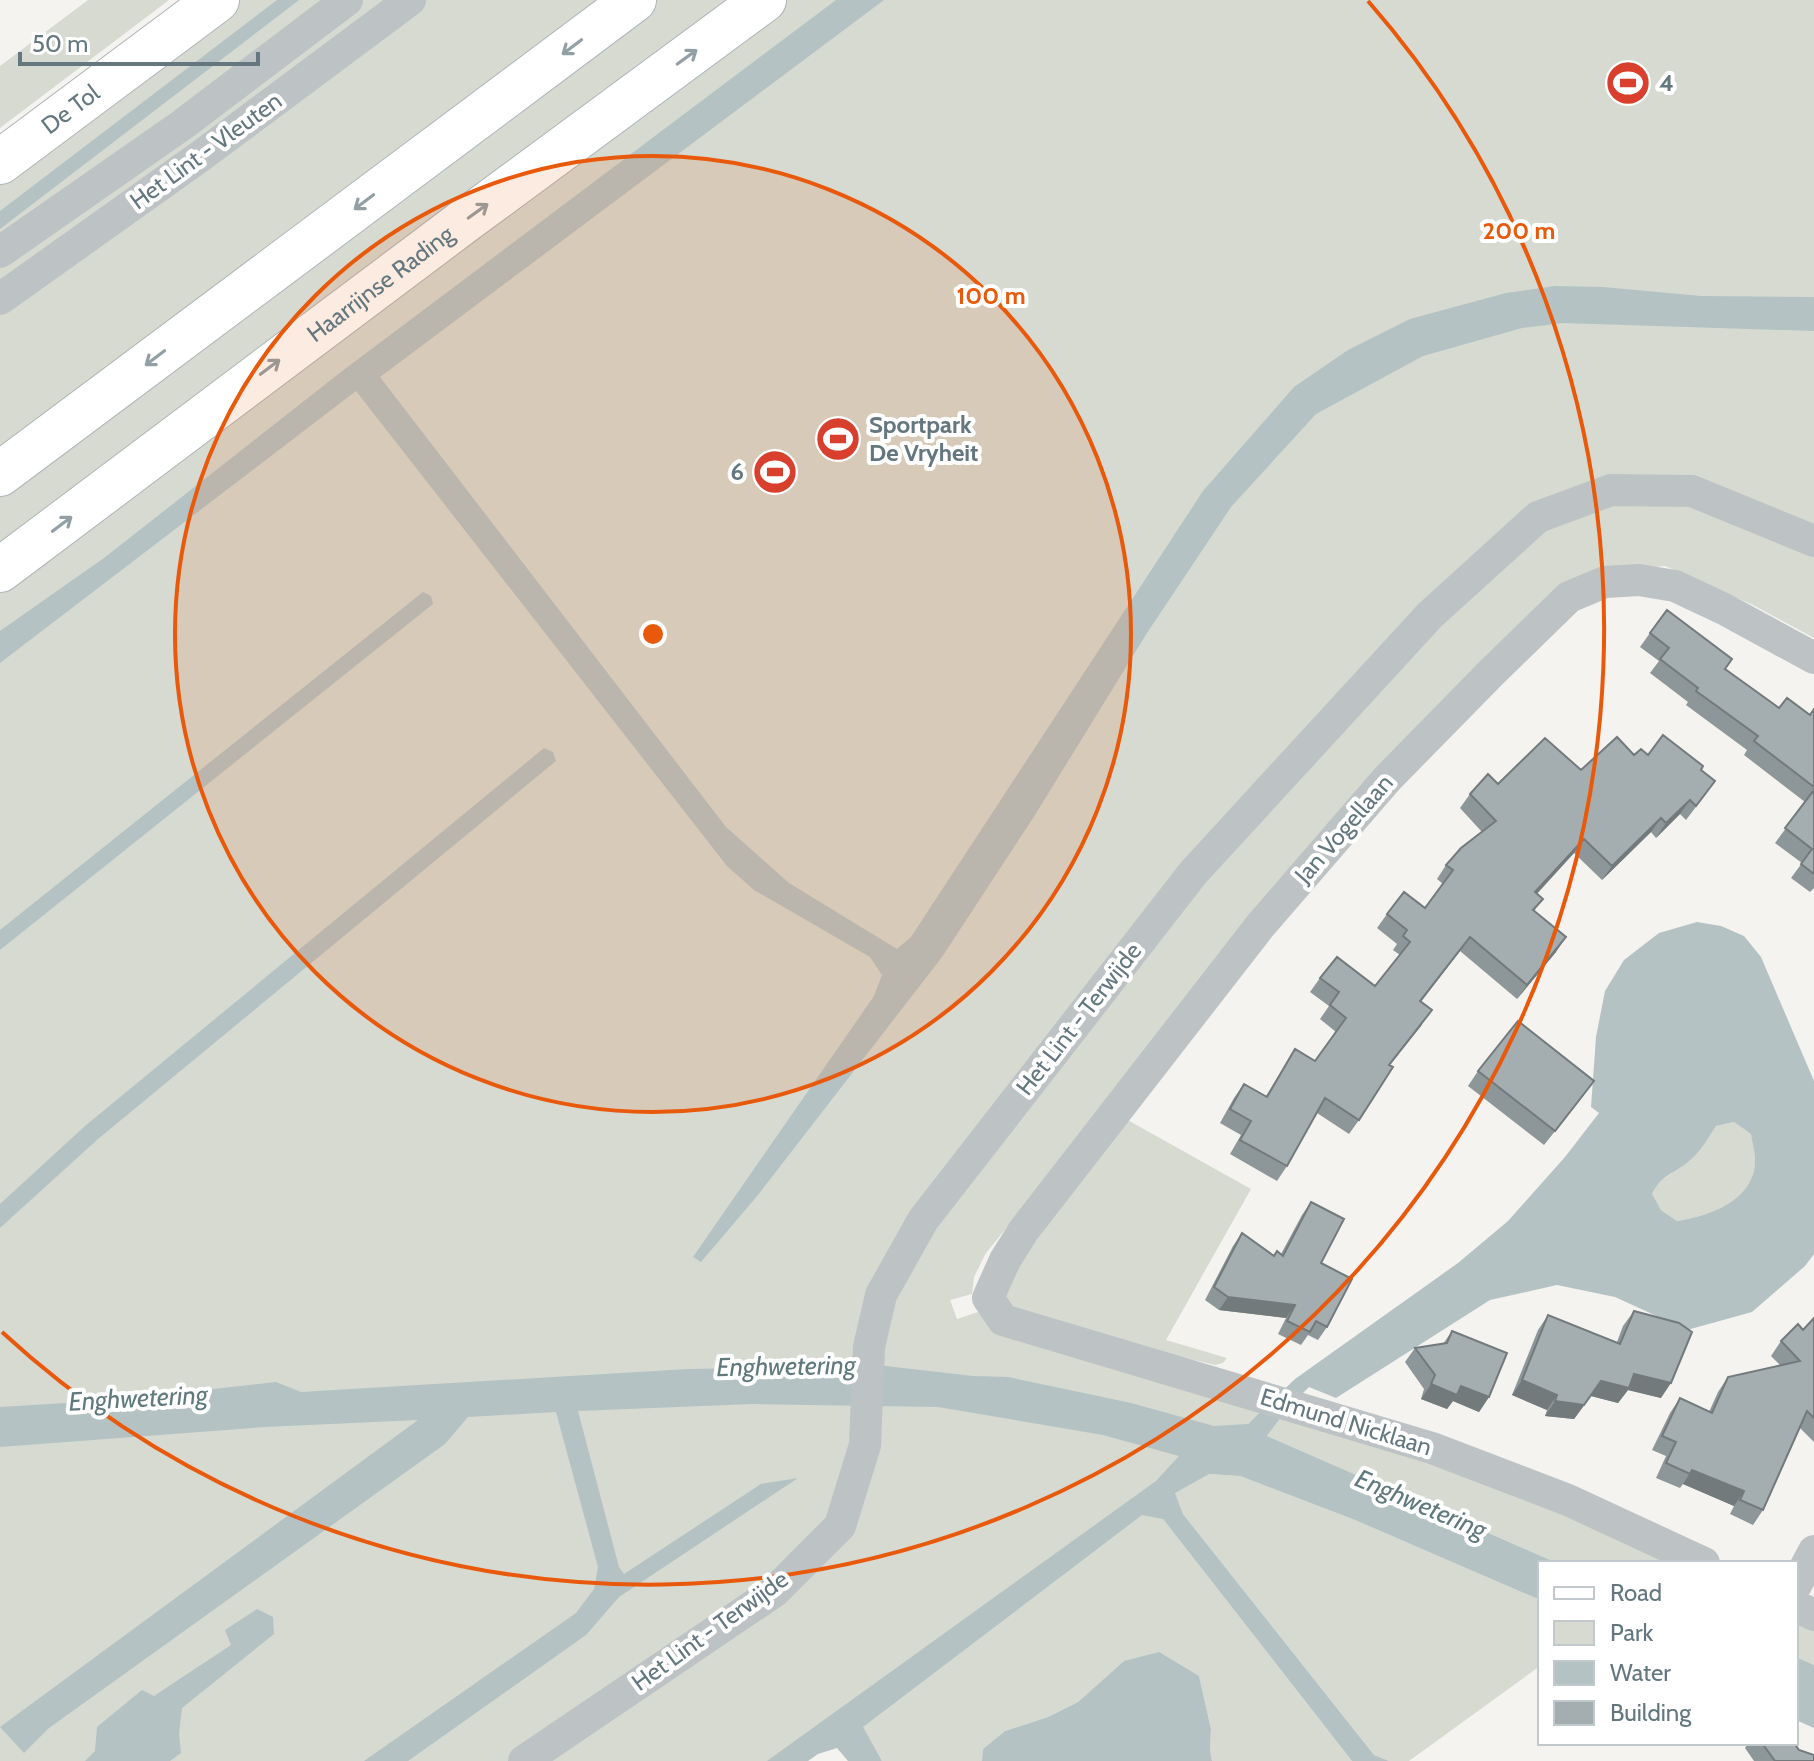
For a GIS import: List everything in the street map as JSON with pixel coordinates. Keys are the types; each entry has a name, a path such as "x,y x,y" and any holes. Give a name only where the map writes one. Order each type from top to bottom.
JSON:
{"main road":[{"name":"De Tol","path":"0,162 217,0"},
{"path":"0,474 634,0"},
{"name":"Haarrijnse Rading","path":"0,570 764,0"}],"street":[{"name":"Het Lint - Vleuten","path":"0,252 182,125 347,0"},
{"name":"Het Lint - Vleuten","path":"0,299 202,155 410,0"},
{"path":"182,125 202,155"},
{"name":"Het Lint - Terwijde","path":"524,1761 775,1591 840,1526 865,1445 869,1347 881,1295 923,1220 1193,873 1430,615 1538,517 1611,490 1692,491 1814,541"},
{"name":"Jan Vogellaan","path":"988,1298 1005,1260 1024,1230 1260,926 1387,779 1569,597 1605,582 1639,580 1675,586 1814,658"},
{"name":"Edmund Nicklaan","path":"988,1298 1003,1320 1432,1448 1555,1495 1700,1561"},
{"path":"1798,1581 1814,1551"}],"green space":[{"path":"88,0 169,0 0,128 0,66"},
{"path":"180,0 1814,0 1814,638 1753,605 1665,566 1601,571 1559,587 1087,1129 986,1253 974,1277 972,1294 950,1300 957,1319 978,1312 999,1323 1272,1403 1248,1424 1209,1474 1240,1476 1355,1520 1538,1599 1538,1667 1409,1761 1389,1761 1374,1755 1183,1514 1175,1494 1163,1519 1352,1761 1212,1761 1211,1729 1199,1676 1124,1661 1078,1702 1048,1717 1005,1731 983,1749 982,1761 882,1761 862,1727 881,1713 844,1720 789,1761 0,1761 0,139"},
{"path":"1124,1118 1251,1189 1166,1340 1227,1358 1223,1363 1215,1365 1015,1317 1004,1308 1004,1271"},
{"path":"1734,1122 1751,1134 1755,1160 1748,1186 1729,1204 1703,1215 1677,1221 1661,1210 1651,1194 1662,1180 1696,1155 1716,1126"},
{"path":"1288,1408 1433,1455 1677,1561 1552,1561 1267,1436"},
{"path":"1798,1615 1814,1623 1814,1665 1798,1658"}],"water":[{"path":"277,0 299,0 0,229 0,211"},
{"path":"836,0 884,0 380,377 726,827 789,883 897,949 911,937 1203,491 1294,387 1348,350 1410,319 1506,293 1555,286 1701,296 1814,297 1814,331 1563,323 1522,328 1423,356 1316,414 1231,507 1147,633 1035,815 942,957 758,1195 701,1262 693,1257 874,996 882,975 870,957 754,890 727,866 356,391 0,663 0,631 104,558 341,372"},
{"path":"423,592 431,596 433,604 0,950 0,930"},
{"path":"544,748 553,752 556,761 98,1139 0,1228 0,1204 85,1126"},
{"name":"Enghwetering","path":"1697,922 1721,926 1744,936 1761,957 1814,1081 1814,1254 1805,1266 1752,1312 1687,1330 1615,1297 1557,1285 1490,1300 1336,1398 1309,1387 1267,1436 1552,1561 1538,1561 1538,1599 1355,1520 1240,1476 1209,1474 1175,1493 1183,1514 1374,1755 1389,1761 1352,1761 1163,1519 1142,1515 863,1727 882,1761 848,1761 837,1748 808,1761 767,1761 1156,1481 1179,1456 1103,1435 938,1407 753,1404 578,1411 619,1567 624,1574 761,1484 798,1478 619,1597 586,1635 408,1761 364,1761 576,1613 594,1589 598,1567 556,1412 468,1417 445,1444 49,1728 24,1753 0,1727 418,1420 265,1427 0,1447 0,1407 114,1400 276,1382 301,1392 688,1369 807,1367 851,1362 1008,1377 1131,1403 1214,1426 1248,1424 1295,1379 1458,1263 1508,1221 1565,1157 1599,1113 1591,1107 1596,1037 1605,991 1624,960 1659,933","holes":["1734,1122 1751,1134 1755,1156 1748,1185 1729,1204 1703,1215 1677,1221 1661,1210 1652,1194 1663,1179 1696,1155 1716,1126"]},
{"path":"257,1609 273,1617 274,1634 182,1708 179,1734 181,1753 170,1761 85,1761 95,1751 97,1727 142,1690 154,1696 231,1645 225,1630"},
{"path":"1159,1652 1199,1676 1211,1729 1212,1761 982,1761 983,1749 1005,1731 1048,1717 1078,1702 1124,1661"},
{"path":"1798,1658 1814,1665 1814,1728 1798,1721"}],"building":[{"path":"1667,610 1732,659 1725,669 1779,708 1787,698 1810,715 1814,709 1814,787 1754,741 1758,736 1696,691 1698,688 1660,659 1669,648 1650,633"},
{"path":"1663,735 1703,766 1701,770 1715,781 1696,806 1690,800 1666,823 1661,818 1612,866 1584,839 1535,892 1543,899 1533,910 1566,937 1527,985 1470,937 1420,1001 1432,1010 1389,1065 1393,1067 1359,1120 1325,1098 1287,1166 1240,1140 1251,1121 1230,1109 1244,1084 1267,1097 1295,1049 1315,1061 1346,1018 1330,1005 1339,992 1320,978 1337,957 1375,986 1410,942 1403,936 1407,930 1387,914 1404,892 1425,908 1453,870 1446,865 1461,848 1496,821 1470,794 1488,774 1498,784 1545,738 1581,770 1617,737 1634,755 1641,749 1648,755"},
{"path":"1814,790 1814,874 1801,864 1812,849 1785,828"},
{"path":"1518,1021 1594,1081 1555,1131 1478,1071"},
{"path":"1311,1202 1344,1219 1321,1263 1352,1279 1327,1327 1316,1321 1310,1332 1287,1321 1295,1305 1228,1297 1214,1287 1242,1233 1274,1256 1277,1251 1283,1256"},
{"path":"1634,1311 1679,1323 1692,1332 1671,1383 1634,1374 1629,1388 1601,1381 1584,1405 1555,1401 1557,1395 1522,1380 1548,1315 1620,1344"},
{"path":"1814,1318 1814,1418 1807,1411 1763,1510 1740,1500 1744,1491 1666,1463 1676,1442 1662,1436 1680,1398 1712,1413 1728,1377 1800,1361 1781,1341 1798,1324 1803,1330"},
{"path":"1452,1331 1507,1353 1489,1397 1461,1386 1457,1395 1431,1384 1435,1375 1415,1348 1447,1343"},
{"path":"1763,1745 1795,1745 1799,1750 1814,1755 1814,1761 1775,1761"}],"place":[{"name":"4","path":"1628,83"},
{"name":"Sportpark De Vryheit","path":"838,439"},
{"name":"6","path":"775,472"}]}
